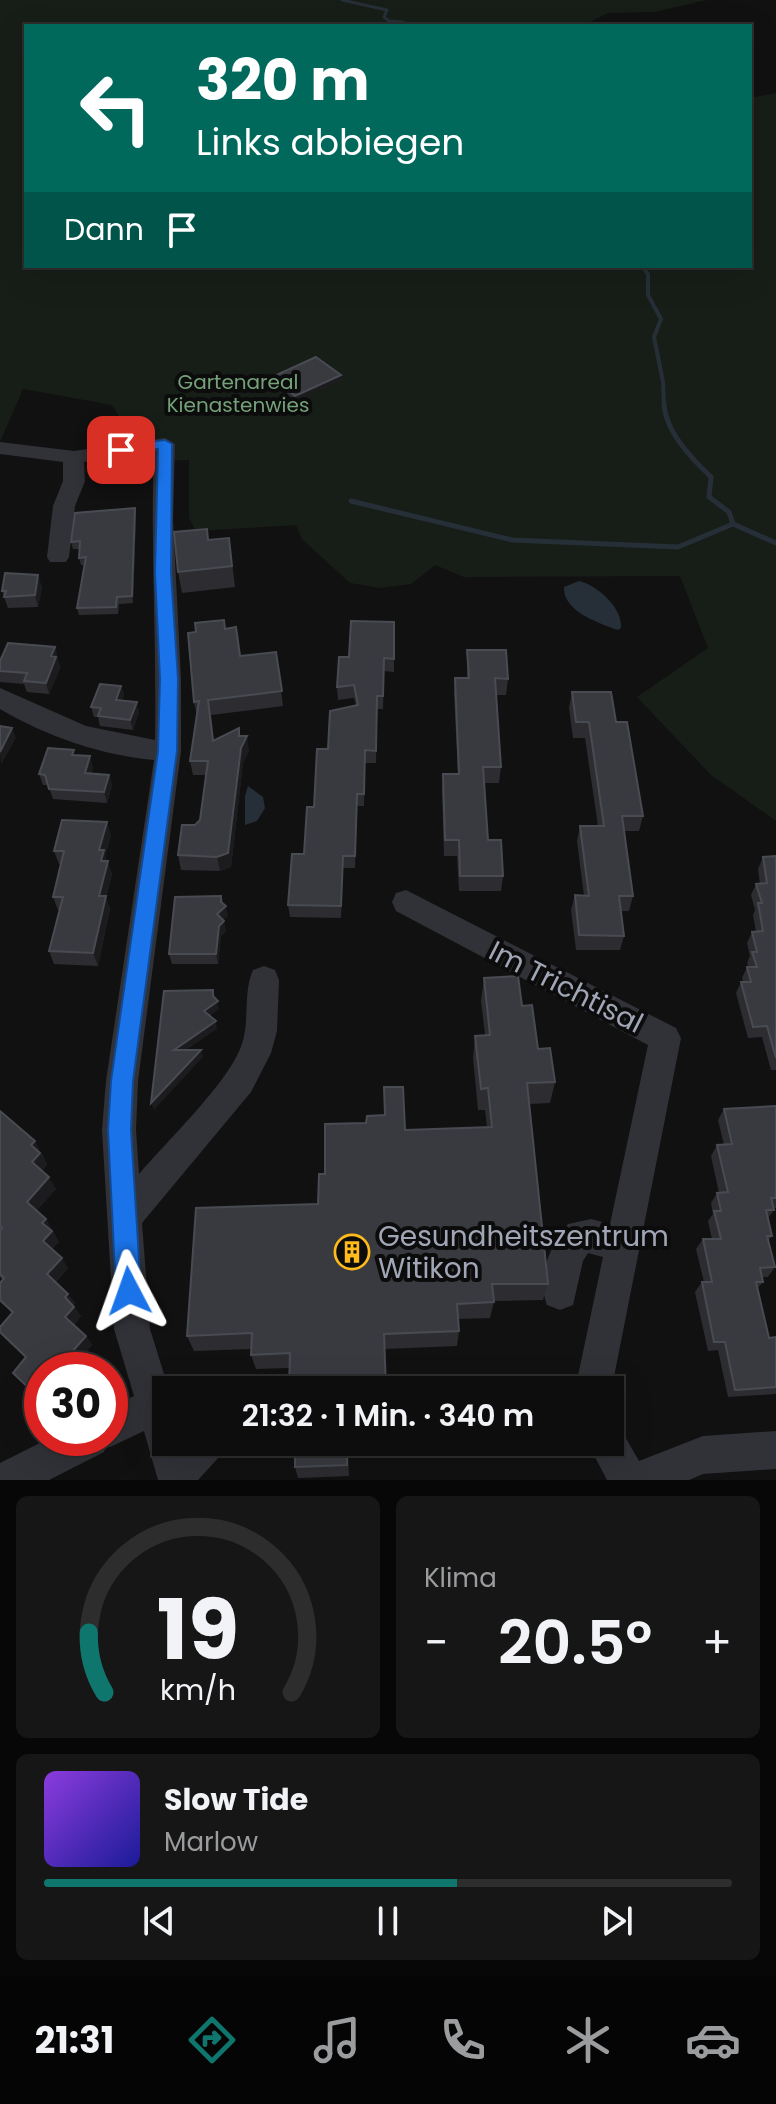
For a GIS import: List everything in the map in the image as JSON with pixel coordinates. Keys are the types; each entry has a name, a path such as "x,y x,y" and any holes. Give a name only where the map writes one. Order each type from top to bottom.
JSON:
{"street":[{"path":"0,448 74,457 165,444 162,520 169,679 168,751 122,1081 119,1130 132,1329 152,1399"},
{"path":"58,557 64,506 74,481 74,457"},
{"path":"0,697 55,727 104,741 168,751"},
{"name":"Im Trichtisal","path":"406,902 665,1038 597,1376"},
{"path":"124,1218 240,1081 255,1053 261,1031 264,980"},
{"path":"560,1292 566,1254 580,1236 623,1245"},
{"path":"128,1419 152,1407"},
{"path":"640,1480 703,1455 776,1450"},
{"path":"8,1480 55,1456"},
{"path":"170,1456 177,1476"},
{"path":"177,1476 194,1456"},
{"path":"614,1456 629,1480"}],"green space":[{"name":"Gartenareal Kienastenwies","path":"0,0 707,0 655,12 608,13 586,24 24,24 24,268 752,268 752,98 776,93 776,821 711,775 637,697 708,648 680,576 464,577 435,565 411,584 380,588 350,583 302,539 296,525 196,531 189,518 189,460 164,461 165,445 138,446 112,405 23,389 0,442"}],"shaded area":[{"path":"579,581 608,598 618,613 621,628 618,630 592,620 569,603 564,587"},
{"path":"248,786 263,797 265,808 257,821 245,825 245,796"}],"building":[{"path":"316,357 341,375 295,396 272,377"},
{"path":"135,508 132,596 117,597 116,607 77,608 86,557 79,558 80,541 71,542 75,513"},
{"path":"207,529 208,540 229,538 232,566 178,572 174,532"},
{"path":"5,573 38,575 35,595 4,597"},
{"path":"224,620 225,629 236,627 240,656 276,652 282,691 208,700 213,741 239,728 239,736 247,736 241,748 228,853 217,857 178,855 182,825 195,825 200,820 208,761 190,761 199,701 194,702 188,633 196,632 195,623"},
{"path":"351,621 394,622 394,659 384,658 383,696 377,696 376,751 365,750 364,794 357,794 355,856 343,856 341,906 288,905 292,854 304,854 307,807 314,807 317,749 328,749 330,711 358,705 354,685 337,687 339,657 349,657"},
{"path":"8,643 55,647 51,656 56,657 46,683 24,681 27,673 0,671 0,661"},
{"path":"467,650 506,650 508,679 495,678 501,767 483,767 488,840 501,840 503,876 460,876 459,840 445,840 443,774 459,774 455,678 469,678"},
{"path":"100,684 121,686 116,700 137,702 130,720 98,716 101,708 91,707"},
{"path":"572,692 611,692 616,722 627,722 643,816 622,816 633,896 619,896 624,936 579,935 575,895 589,896 580,826 604,826 589,722 576,722"},
{"path":"0,726 12,728 0,752"},
{"path":"48,748 74,750 72,755 90,756 85,773 109,775 104,792 49,789 45,775 39,774"},
{"path":"62,820 107,822 99,850 104,850 101,861 108,861 99,896 106,896 93,953 49,951 63,897 53,897 64,851 54,851"},
{"path":"776,856 776,1058 767,1026 753,1027 741,982 751,982 747,967 757,967 752,952 757,952 752,932 763,931 758,903 762,903 756,884 767,883 763,857"},
{"path":"221,896 221,902 226,906 217,914 224,921 219,926 216,954 169,954 175,897"},
{"name":"Gesundheitszentrum Witikon","path":"518,976 522,1006 532,1005 538,1049 550,1048 555,1082 527,1083 548,1284 492,1284 494,1302 457,1304 459,1331 384,1334 386,1376 289,1376 290,1353 251,1355 252,1333 187,1336 196,1208 318,1204 319,1174 325,1174 325,1124 366,1123 367,1116 385,1115 384,1087 403,1087 405,1130 492,1127 488,1088 481,1089 475,1036 490,1035 484,978"},
{"path":"213,990 213,996 218,1001 204,1011 216,1021 174,1050 201,1050 151,1103 164,991"},
{"path":"776,1106 776,1198 771,1198 774,1210 766,1210 772,1236 767,1236 775,1267 760,1268 763,1282 756,1282 769,1338 776,1337 776,1387 735,1390 725,1342 714,1342 702,1282 712,1282 703,1239 721,1239 714,1211 721,1211 717,1193 728,1192 717,1145 732,1144 724,1109"},
{"path":"0,1111 35,1141 31,1145 40,1153 32,1162 49,1177 27,1202 46,1219 42,1223 52,1231 43,1241 62,1258 47,1274 68,1294 65,1297 74,1307 65,1317 86,1336 72,1352 24,1352 24,1355 0,1332 0,1327 13,1312 0,1300 0,1283 4,1278 0,1274"},
{"path":"24,1359 24,1384 13,1373"},
{"path":"295,1456 347,1456 347,1465 295,1467"}],"waterway":[{"path":"342,0 387,10 384,17 404,24"},
{"path":"644,268 648,274 648,295 661,319 654,337 664,405"},
{"path":"664,403 674,434 711,477 709,497 729,512 733,524"},
{"path":"351,501 512,540 678,547 733,524"},
{"path":"733,524 776,543"}],"place":[{"name":"Gesundheitszentrum Witikon","path":"352,1252"}],"route":[{"path":"121,450 165,444 162,520 169,679 168,751 122,1081 119,1130 129,1291"}]}
